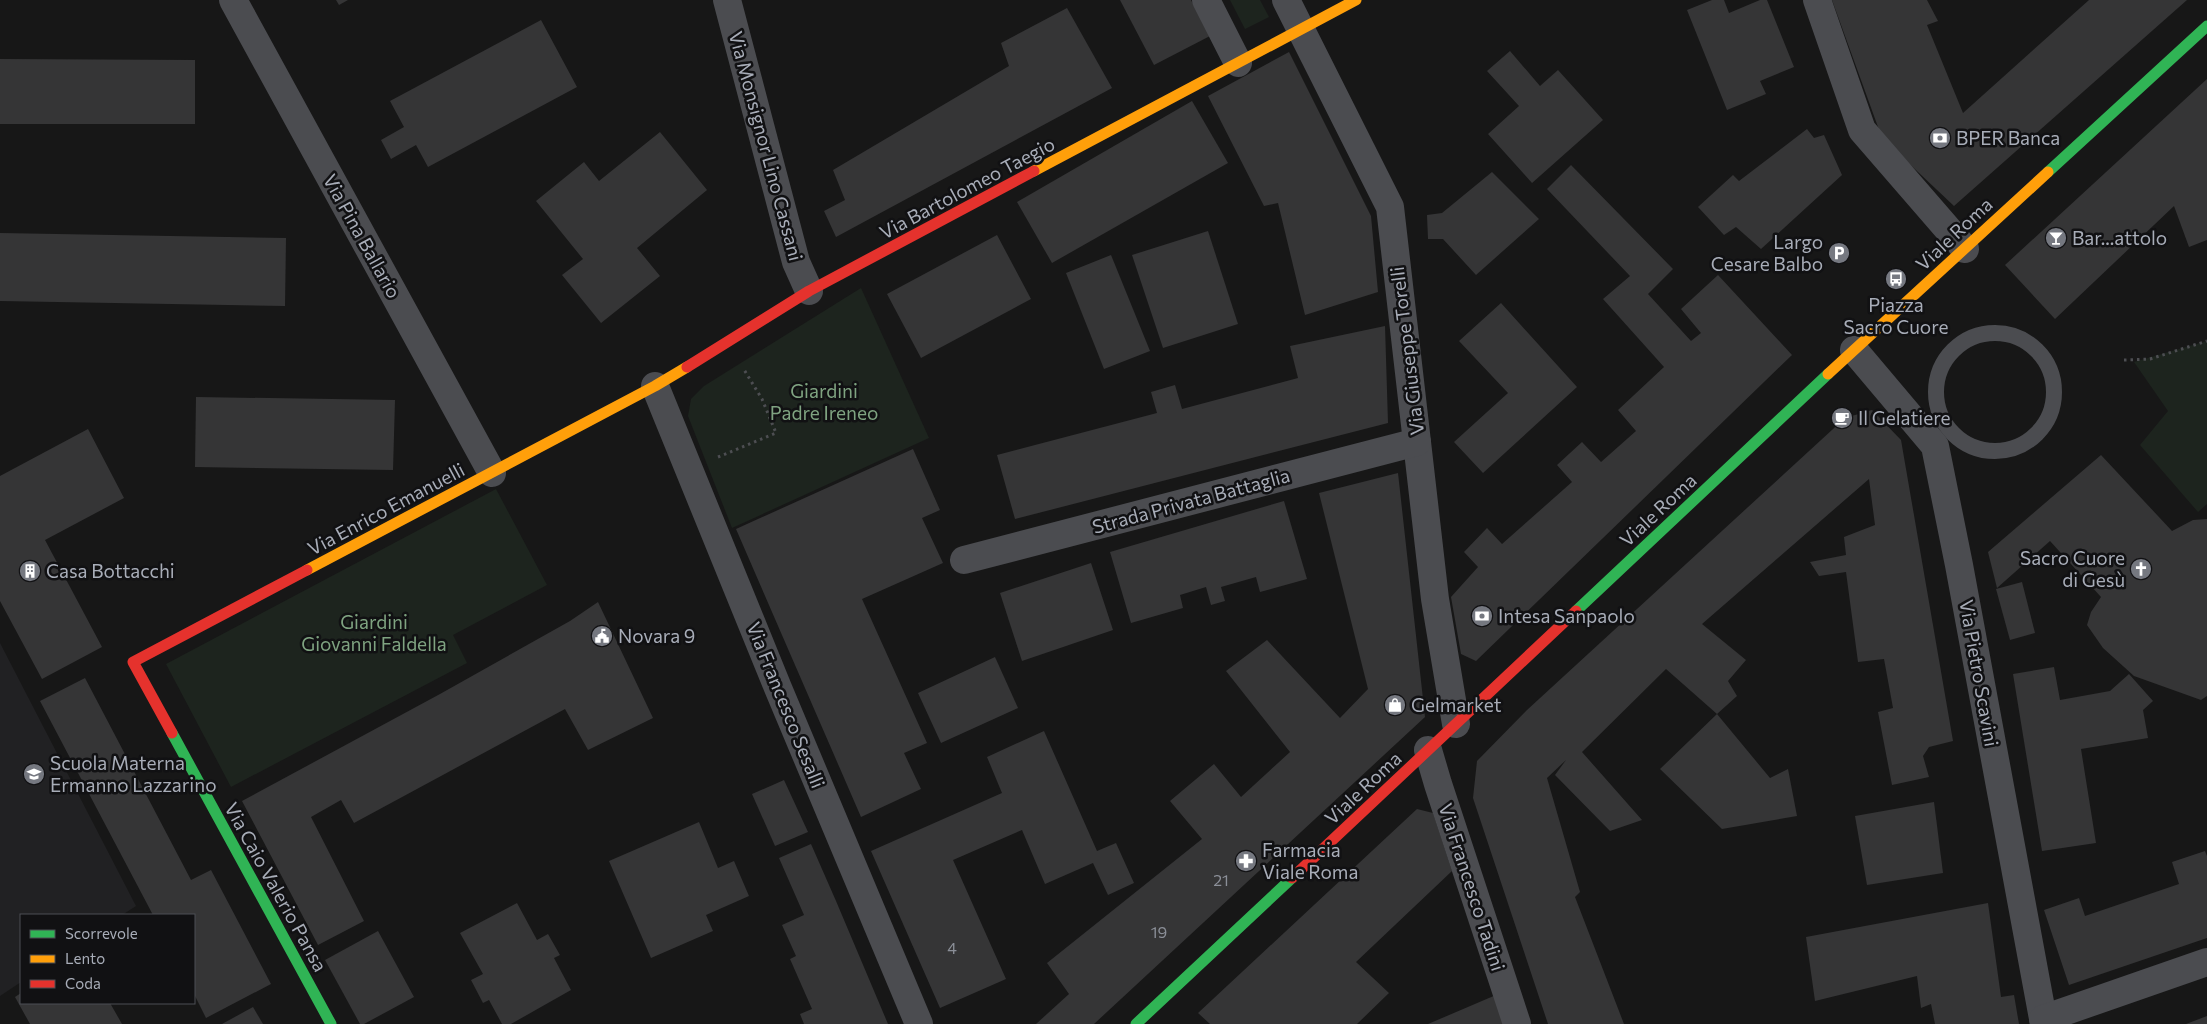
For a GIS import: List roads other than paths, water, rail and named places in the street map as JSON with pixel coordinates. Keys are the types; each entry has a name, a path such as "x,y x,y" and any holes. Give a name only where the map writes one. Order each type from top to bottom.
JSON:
{"street":[{"name":"Via Pina Ballario","path":"233,0 492,473"},
{"name":"Via Monsignor Lino Cassani","path":"727,0 796,262 809,291"},
{"path":"1206,0 1238,63"},
{"name":"Via Giuseppe Torelli","path":"1286,0 1390,207 1436,608 1456,724"},
{"name":"Via Bartolomeo Taegio","path":"655,386 809,291 1356,0"},
{"path":"1817,0 1862,130 1965,249"},
{"name":"Viale Roma","path":"1136,1024 1854,350 2207,26"},
{"name":"Via Pietro Scavini","path":"1854,350 1945,441 1960,565 2043,1022"},
{"name":"Via Enrico Emanuelli","path":"133,662 655,386"},
{"name":"Via Francesco Sesalli","path":"655,386 778,688 919,1024"},
{"name":"Strada Privata Battaglia","path":"964,560 1417,442"},
{"name":"Via Caio Valerio Pansa","path":"133,662 331,1024"},
{"name":"Via Francesco Tadini","path":"1428,750 1517,1024"},
{"path":"2043,1022 2207,962"}],"lane":[{"path":"1996,332 2016,337 2034,347 2046,363 2053,380 2054,398 2048,416 2038,432 2024,443 2006,449 1988,450 1945,441 1942,420 1936,400 1937,380 1944,360 1953,350 1958,345 1976,336 1996,332"}],"place":[{"name":"BPER Banca","path":"1940,138"},
{"name":"Bar...attolo","path":"2056,238"},
{"name":"Largo Cesare Balbo","path":"1839,253"},
{"name":"Piazza Sacro Cuore","path":"1896,279"},
{"name":"Il Gelatiere","path":"1842,418"},
{"name":"Sacro Cuore di Gesù","path":"2141,569"},
{"name":"Casa Bottacchi","path":"30,571"},
{"name":"Intesa Sanpaolo","path":"1482,616"},
{"name":"Novara 9","path":"602,636"},
{"name":"Gelmarket","path":"1395,705"},
{"name":"Scuola Materna Ermanno Lazzarino","path":"34,774"},
{"name":"Farmacia Viale Roma","path":"1246,861"}],"park label":[{"name":"Giardini Padre Ireneo","path":"824,402"},
{"name":"Giardini Giovanni Faldella","path":"374,633"}]}
